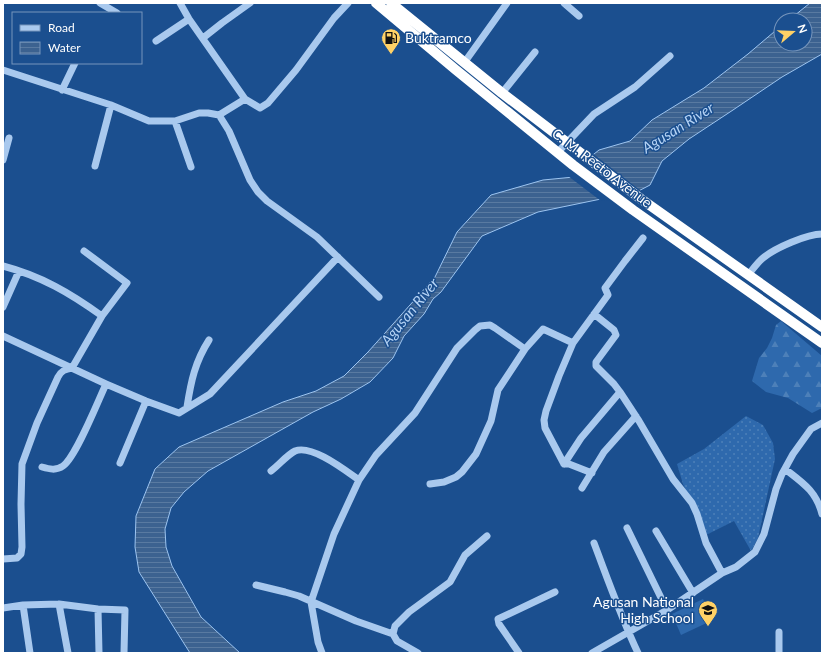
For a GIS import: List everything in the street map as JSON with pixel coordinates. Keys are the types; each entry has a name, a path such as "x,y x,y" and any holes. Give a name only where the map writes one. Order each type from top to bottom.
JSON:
{"highway":[{"name":"C. M. Recto Avenue","path":"376,3 557,153 633,210 822,342"},
{"name":"C. M. Recto Avenue","path":"391,3 502,93 640,199 822,327"}],"street":[{"path":"180,3 189,19 245,99 260,108 268,103 296,70 334,18 348,3"},
{"path":"203,38 250,3"},
{"path":"464,63 507,3"},
{"path":"564,3 579,16"},
{"path":"102,4 114,12"},
{"path":"156,41 189,19"},
{"path":"502,93 535,52"},
{"path":"557,153 594,114 634,86 670,56"},
{"path":"62,90 75,64"},
{"path":"3,70 111,105 150,120 175,121 199,113 219,115 245,99"},
{"path":"95,166 111,105"},
{"path":"219,115 229,131 250,180 258,192 267,201 317,237 379,297"},
{"path":"175,121 191,167"},
{"path":"3,160 9,138"},
{"path":"748,274 764,257 803,238 811,235 822,234"},
{"path":"564,464 548,437 544,420 559,376 573,343 608,295 605,288 644,238"},
{"path":"72,368 102,316 127,283 84,251"},
{"path":"3,336 106,384 179,413 210,394 338,257"},
{"path":"3,266 46,281 60,288 102,316"},
{"path":"3,307 20,271"},
{"path":"594,314 614,330 616,335 596,364 620,392 673,479 686,494 695,508 706,543 722,573"},
{"path":"322,653 318,642 311,602 334,534 359,480 376,455 415,413 457,348 480,326 490,325 525,349"},
{"path":"430,484 444,482 456,477 462,472 476,454 491,421 498,390 525,349 543,329 573,343"},
{"path":"187,407 196,363 209,340"},
{"path":"3,559 17,558 21,554 22,464 37,423 58,377 66,368 72,368"},
{"path":"42,467 52,470 59,469 69,460 106,384"},
{"path":"564,464 581,438 620,392"},
{"path":"120,463 146,401"},
{"path":"582,488 592,473 596,462 636,416"},
{"path":"592,653 667,610 722,573 736,567 750,557 759,547 764,534 778,482 794,454 811,429 822,423"},
{"path":"271,471 292,453 301,450 326,458 359,480"},
{"path":"564,464 569,464 592,473"},
{"path":"785,469 813,492 822,514"},
{"path":"627,528 667,610"},
{"path":"656,531 693,593"},
{"path":"393,634 395,626 409,612 450,582 465,555 487,536"},
{"path":"594,543 628,632 638,653"},
{"path":"256,585 299,596 356,621 393,634 398,641 415,652"},
{"path":"519,653 499,624 498,619 555,592"},
{"path":"59,604 68,653"},
{"path":"3,608 23,605 59,604 98,609 125,610 124,653"},
{"path":"23,605 30,653"},
{"path":"98,609 99,653"},
{"path":"779,632 779,653"},
{"path":"405,653 415,652"}],"green space":[{"path":"781,321 822,356 822,408 812,413 788,398 766,392 752,381 759,358 767,348 776,325"},
{"path":"746,416 763,425 773,443 775,459 758,538 751,551 734,521 706,535 683,484 677,464 704,449"},
{"path":"703,599 713,620 681,635 672,614"}],"water":[{"name":"Agusan River","path":"810,3 822,3 822,54 782,77 689,139 662,161 650,185 629,196 601,199 538,212 482,236 441,292 433,299 424,314 404,336 393,358 370,382 208,471 184,492 171,508 165,529 166,547 172,566 201,617 240,653 190,653 139,572 135,547 136,516 155,469 179,447 283,402 316,391 344,376 368,352 435,277 457,232 491,195 543,180 574,177 584,162 599,150 630,141 652,120 704,88 773,33 773,52 813,52 813,12 799,12"}],"pier":[{"path":"592,153 641,191 629,198 601,201 568,176 573,175 583,161"}],"place":[{"name":"Buktramco","path":"391,55"},
{"name":"Agusan National High School","path":"708,627"}]}
